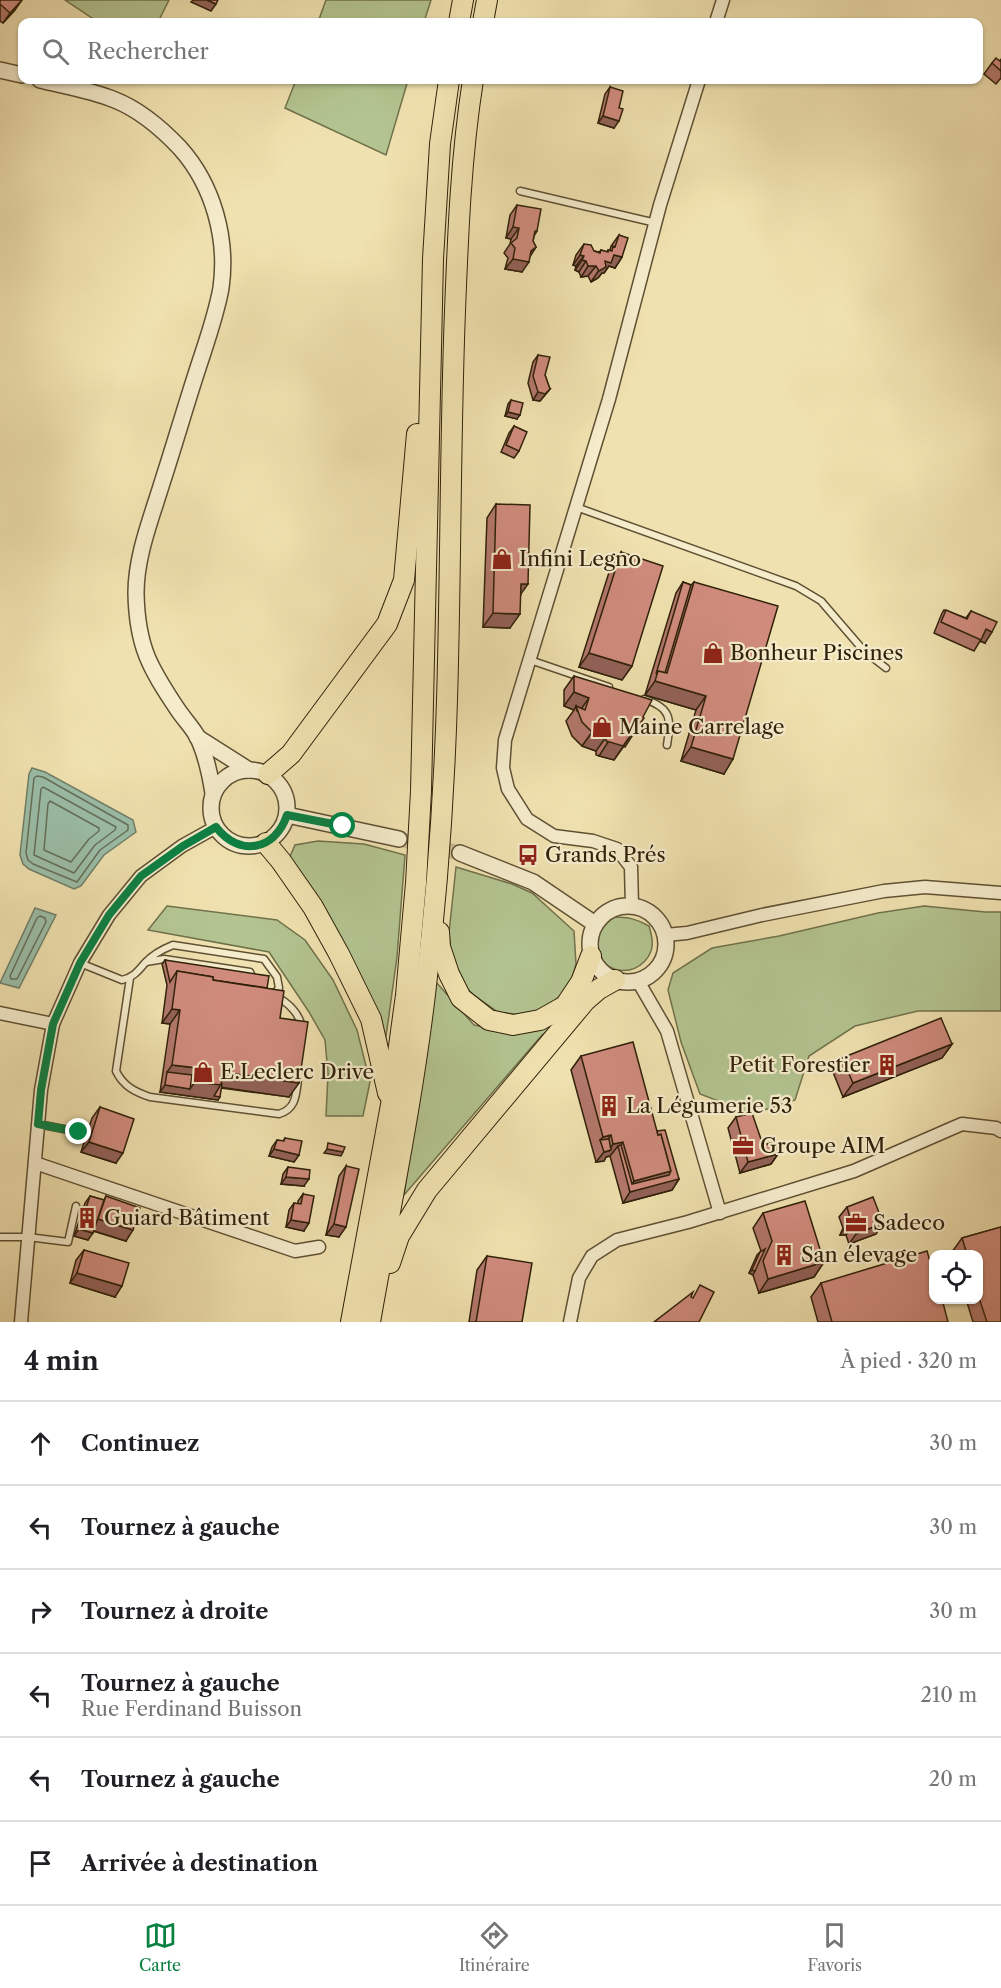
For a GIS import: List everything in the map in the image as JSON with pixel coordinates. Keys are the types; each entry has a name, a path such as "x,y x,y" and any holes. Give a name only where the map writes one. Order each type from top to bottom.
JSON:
{"main road":[{"path":"460,18 463,0"},
{"path":"484,18 487,0"},
{"path":"258,772 291,754 387,624 404,580 437,180 449,84"},
{"path":"364,1321 409,1107 425,996 437,884 447,702 453,351 464,147 472,84"},
{"path":"364,1321 406,994 416,883 421,790 430,353 437,180"},
{"path":"266,843 313,907 371,1019 391,1105"},
{"path":"437,884 440,947 449,974 461,998 489,1020 513,1025 540,1020 565,1006 581,982 591,956"},
{"path":"364,1321 399,1236 427,1190 585,1001 599,989 615,980"}],"street":[{"path":"717,18 723,0"},
{"path":"0,70 18,74"},
{"path":"55,84 116,100 134,109 156,125 188,157 201,176 214,210 223,254 220,288 216,309 141,552 136,592 138,627 146,658 163,688 197,737 207,763 213,793 211,816 216,827 232,843 243,846 266,843 276,836 283,826 288,803 277,781 197,737"},
{"path":"632,906 632,867 617,849 593,841 554,836 527,819 508,789 503,768 505,740 609,399 656,223 698,84"},
{"path":"213,793 229,775 241,770 258,772"},
{"path":"287,815 399,838"},
{"path":"21,1322 41,1090 53,1024 80,963 109,915 141,876 183,846 216,827"},
{"path":"460,853 533,882 595,924"},
{"path":"665,935 687,933 762,915 884,891 925,887 1001,893"},
{"path":"632,906 643,909 660,924 665,935 666,947 657,968 638,981 627,982 605,975 591,956 590,945 595,924 602,916 611,910 632,906"},
{"path":"638,981 667,1031 720,1213"},
{"path":"0,1012 53,1024"},
{"path":"570,1322 579,1278 592,1256 617,1240 720,1213 854,1171 962,1124 996,1128 1001,1131"},
{"path":"35,1163 295,1251 319,1247"}],"lane":[{"path":"520,190 656,223"},
{"path":"576,507 796,586 821,601 864,651 886,668"},
{"path":"530,660 615,689"},
{"path":"637,696 658,704 665,712 669,721 667,746"},
{"path":"80,963 122,980 130,978 146,962 173,945 264,958 277,977 279,988 268,995 284,1001 296,1012 302,1024 303,1033"},
{"path":"169,960 173,971"},
{"path":"146,962 169,960 250,972 254,982"},
{"path":"130,978 116,1071 120,1079 136,1092 150,1097 279,1114 291,1108 295,1100 298,1077"},
{"path":"38,1124 79,1132"},
{"path":"0,1237 28,1237 68,1242 75,1206"}],"shaded area":[{"path":"65,0 169,0 160,18 92,18"},
{"path":"326,0 431,0 425,18 319,18"},
{"path":"294,84 407,84 386,155 285,108"},
{"path":"318,841 364,844 405,855 397,957 384,1051 288,861 295,845"},
{"path":"456,867 512,884 532,893 574,931 576,964 570,987 548,1006 529,1016 498,1012 472,994 453,971 449,933"},
{"path":"167,906 277,920 305,940 333,980 357,1030 370,1082 363,1116 326,1116 328,1074 325,1040 269,952 148,930"},
{"path":"924,906 1001,912 1001,1011 918,1011 855,1026 809,1056 795,1100 752,1114 700,1094 681,1042 668,990 673,973 712,948 779,936 878,913"},
{"path":"614,917 632,919 649,926 652,949 645,961 634,969 622,971 612,968 603,961 598,952 597,941 602,929"},
{"path":"436,982 474,1025 501,1030 559,1022 542,1035 404,1195"}],"water":[{"path":"32,768 45,772 133,820 136,832 104,855 81,886 74,889 29,869 23,864 20,855 29,774"},
{"path":"35,908 56,915 19,988 0,983"}],"building":[{"path":"0,0 22,0 10,13 0,4"},
{"path":"996,58 1000,61 1001,59 1001,71 992,63"},
{"path":"610,87 623,91 619,108 623,109 619,121 603,116"},
{"path":"517,205 541,209 533,241 536,247 531,251 529,262 513,259 515,248 511,243 517,238 519,228 513,227"},
{"path":"619,235 628,238 622,257 614,255 611,263 605,261 606,267 599,271 596,266 588,266 586,261 582,260 584,256 580,255 584,244 591,245 594,251 600,253 601,250 612,251"},
{"path":"538,355 550,357 545,375 550,389 545,394 538,392 533,376"},
{"path":"511,400 523,403 520,415 508,412"},
{"path":"514,426 527,432 519,451 506,445"},
{"name":"Infini Legno","path":"496,504 530,505 528,584 521,584 520,614 493,613"},
{"path":"621,552 663,566 632,666 589,653"},
{"path":"683,582 691,585 665,673 658,671 656,674"},
{"name":"Bonheur Piscines","path":"694,582 778,606 733,759 691,747 706,696 655,681 658,671 667,673"},
{"path":"946,610 967,619 971,611 997,622 992,632 986,629 981,640 941,622"},
{"path":"574,676 652,700 644,718 623,746 606,741 606,737 592,732 582,722 576,706 585,710 589,698 574,692"},
{"path":"165,960 269,976 267,988 213,980 213,977 177,971 170,982"},
{"path":"177,971 213,977 213,980 284,991 280,1018 308,1022 299,1083 223,1072 221,1085 195,1082 197,1068 172,1065 180,1010 172,1009"},
{"path":"941,1018 952,1044 853,1083 842,1058"},
{"name":"La Légumerie 53","path":"633,1042 658,1135 661,1134 671,1171 634,1181 623,1142 613,1144 611,1135 603,1137 581,1056"},
{"path":"167,1072 192,1075 190,1089 165,1085"},
{"path":"221,1084 220,1097 214,1096"},
{"path":"100,1107 134,1119 123,1153 89,1142"},
{"path":"752,1113 763,1145 775,1142 778,1154 748,1162 736,1117"},
{"path":"665,1130 679,1179 630,1192 618,1146 621,1145 632,1184 669,1175 671,1171 661,1134 658,1135 657,1131"},
{"path":"285,1138 302,1141 299,1155 274,1149 277,1140 284,1141"},
{"path":"609,1139 611,1150 604,1152 600,1140"},
{"path":"328,1143 345,1147 343,1152 327,1149"},
{"path":"346,1166 359,1169 346,1227 334,1224"},
{"path":"288,1167 310,1170 309,1179 286,1177"},
{"path":"303,1194 314,1196 309,1223 291,1220 294,1203 301,1204"},
{"name":"Guiard Bâtiment","path":"90,1196 104,1200 93,1233 79,1229"},
{"path":"106,1196 140,1208 133,1230 98,1219"},
{"path":"873,1197 883,1223 856,1234 853,1225 847,1224 850,1218 847,1207"},
{"name":"San élevage","path":"805,1201 824,1262 768,1279 763,1261 772,1241 763,1213"},
{"path":"1001,1227 1001,1322 987,1322 981,1304 983,1304 983,1250 966,1250 962,1238"},
{"path":"765,1249 755,1271 752,1270 760,1252"},
{"path":"84,1250 129,1263 122,1286 77,1273"},
{"path":"927,1251 929,1304 943,1304 948,1322 832,1322 821,1283"},
{"path":"487,1256 532,1263 522,1322 476,1322"},
{"path":"700,1285 714,1292 699,1322 654,1322 693,1292 691,1297 693,1298"}],"tunnel":[{"path":"399,839 460,853"}],"place":[{"name":"Infini Legno","path":"502,559"},
{"name":"Bonheur Piscines","path":"713,653"},
{"name":"Maine Carrelage","path":"602,727"},
{"name":"Grands Prés","path":"528,855"},
{"name":"Petit Forestier","path":"887,1065"},
{"name":"E.Leclerc Drive","path":"203,1072"},
{"name":"La Légumerie 53","path":"609,1106"},
{"name":"Groupe AIM","path":"743,1146"},
{"name":"Guiard Bâtiment","path":"87,1218"},
{"name":"Sadeco","path":"856,1223"},
{"name":"San élevage","path":"784,1255"}],"route":[{"path":"79,1132 38,1124 41,1090 53,1024 80,963 109,915 141,876 183,846 216,827 232,843 255,846 266,843 276,836 287,815 343,826"}]}
